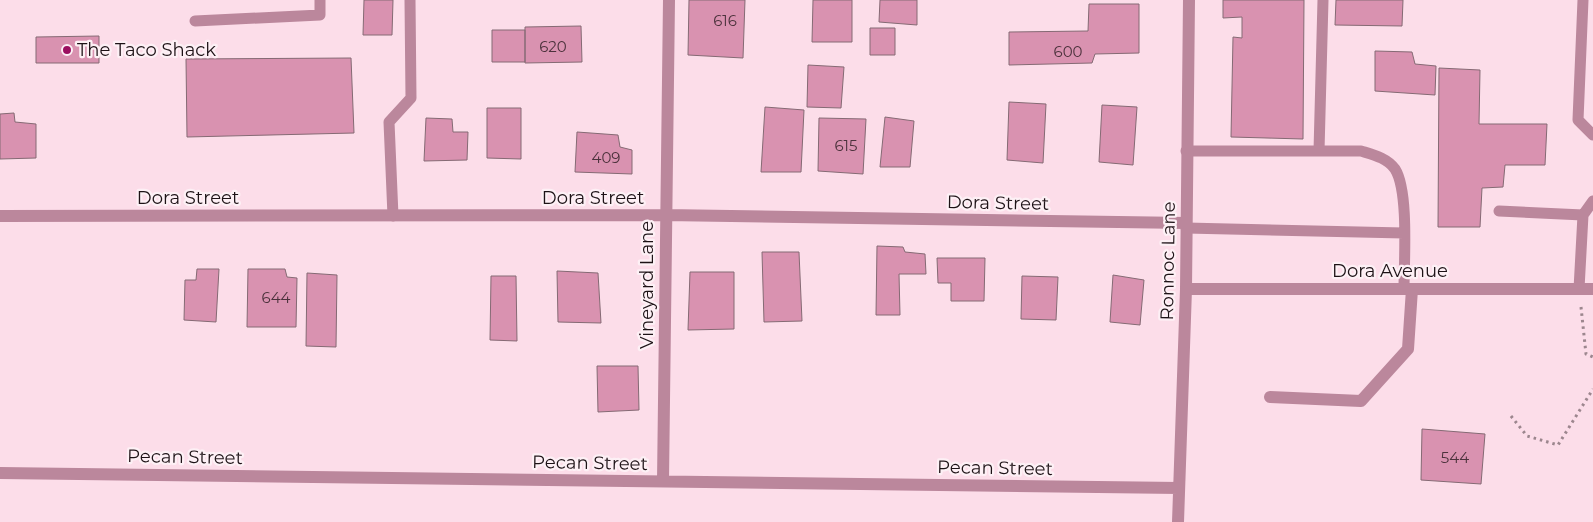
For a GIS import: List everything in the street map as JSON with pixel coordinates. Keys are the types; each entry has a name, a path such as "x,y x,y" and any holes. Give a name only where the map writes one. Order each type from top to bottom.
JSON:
{"street":[{"name":"Vineyard Lane","path":"663,481 669,0"},
{"name":"Ronnoc Lane","path":"1178,522 1186,289 1189,0"},
{"name":"Dora Street","path":"0,216 665,216 1186,226"},
{"name":"Dora Avenue","path":"1186,289 1593,289"},
{"path":"1270,397 1361,401 1408,349 1408,289"},
{"name":"Pecan Street","path":"0,473 1179,488"}],"lane":[{"path":"196,21 320,15 320,0"},
{"path":"393,216 389,122 411,98 410,0"},
{"path":"1319,152 1323,0"},
{"path":"1583,0 1578,120 1593,135"},
{"path":"1186,151 1361,151 1386,160 1395,170 1401,184 1408,289"},
{"path":"1579,289 1583,215 1593,201"},
{"path":"1499,211 1583,215"},
{"path":"1186,226 1404,233"}],"path":[{"path":"1579,289 1586,354 1593,357"},
{"path":"1511,416 1527,436 1558,445 1593,389"}],"building":[{"path":"364,0 393,0 392,35 363,35"},
{"path":"689,0 745,0 743,58 688,55"},
{"path":"813,0 852,0 852,42 812,42"},
{"path":"880,0 917,0 917,25 879,22"},
{"path":"1223,0 1304,0 1303,139 1231,137 1233,37 1242,38 1242,17 1223,18"},
{"path":"1336,0 1403,0 1402,26 1335,25"},
{"path":"1089,4 1139,4 1139,53 1095,54 1092,63 1009,65 1009,32 1088,31"},
{"path":"581,26 582,62 525,63 525,27"},
{"path":"870,28 895,28 895,55 870,55"},
{"path":"492,30 525,30 525,62 492,62"},
{"name":"The Taco Shack","path":"99,36 99,63 36,63 36,37"},
{"path":"1375,51 1412,52 1415,64 1436,66 1435,95 1375,91"},
{"path":"351,58 354,133 187,137 186,59"},
{"path":"808,65 844,67 841,108 807,107"},
{"path":"1439,68 1480,70 1479,124 1547,124 1545,165 1505,165 1503,187 1482,188 1480,227 1438,227"},
{"path":"1009,102 1046,104 1043,163 1007,160"},
{"path":"1102,105 1137,107 1133,165 1099,162"},
{"path":"765,107 804,110 801,172 761,172"},
{"path":"487,108 521,108 521,159 487,158"},
{"path":"14,113 15,122 36,124 36,158 0,159 0,114"},
{"path":"885,117 914,121 910,167 880,167"},
{"path":"426,118 452,119 453,132 468,132 467,160 424,161"},
{"path":"819,118 866,119 863,174 818,171"},
{"path":"577,132 618,135 620,147 632,150 632,174 575,172"},
{"path":"877,246 903,247 905,252 925,254 926,274 899,274 900,315 876,315"},
{"path":"762,252 799,252 802,321 764,322"},
{"path":"937,258 985,258 984,301 951,301 951,283 938,283"},
{"path":"197,269 219,269 216,322 184,320 185,280 196,280"},
{"path":"248,269 285,269 287,277 297,278 296,327 247,327"},
{"path":"557,271 598,273 601,323 558,322"},
{"path":"690,272 734,272 734,329 688,330"},
{"path":"307,273 337,275 336,347 306,346"},
{"path":"1113,275 1144,280 1140,325 1110,322"},
{"path":"491,276 516,276 517,341 490,340"},
{"path":"1022,276 1058,277 1056,320 1021,319"},
{"path":"597,366 638,366 639,410 598,412"},
{"path":"1422,429 1485,434 1481,484 1421,480"}],"place":[{"name":"The Taco Shack","path":"67,50"}]}
